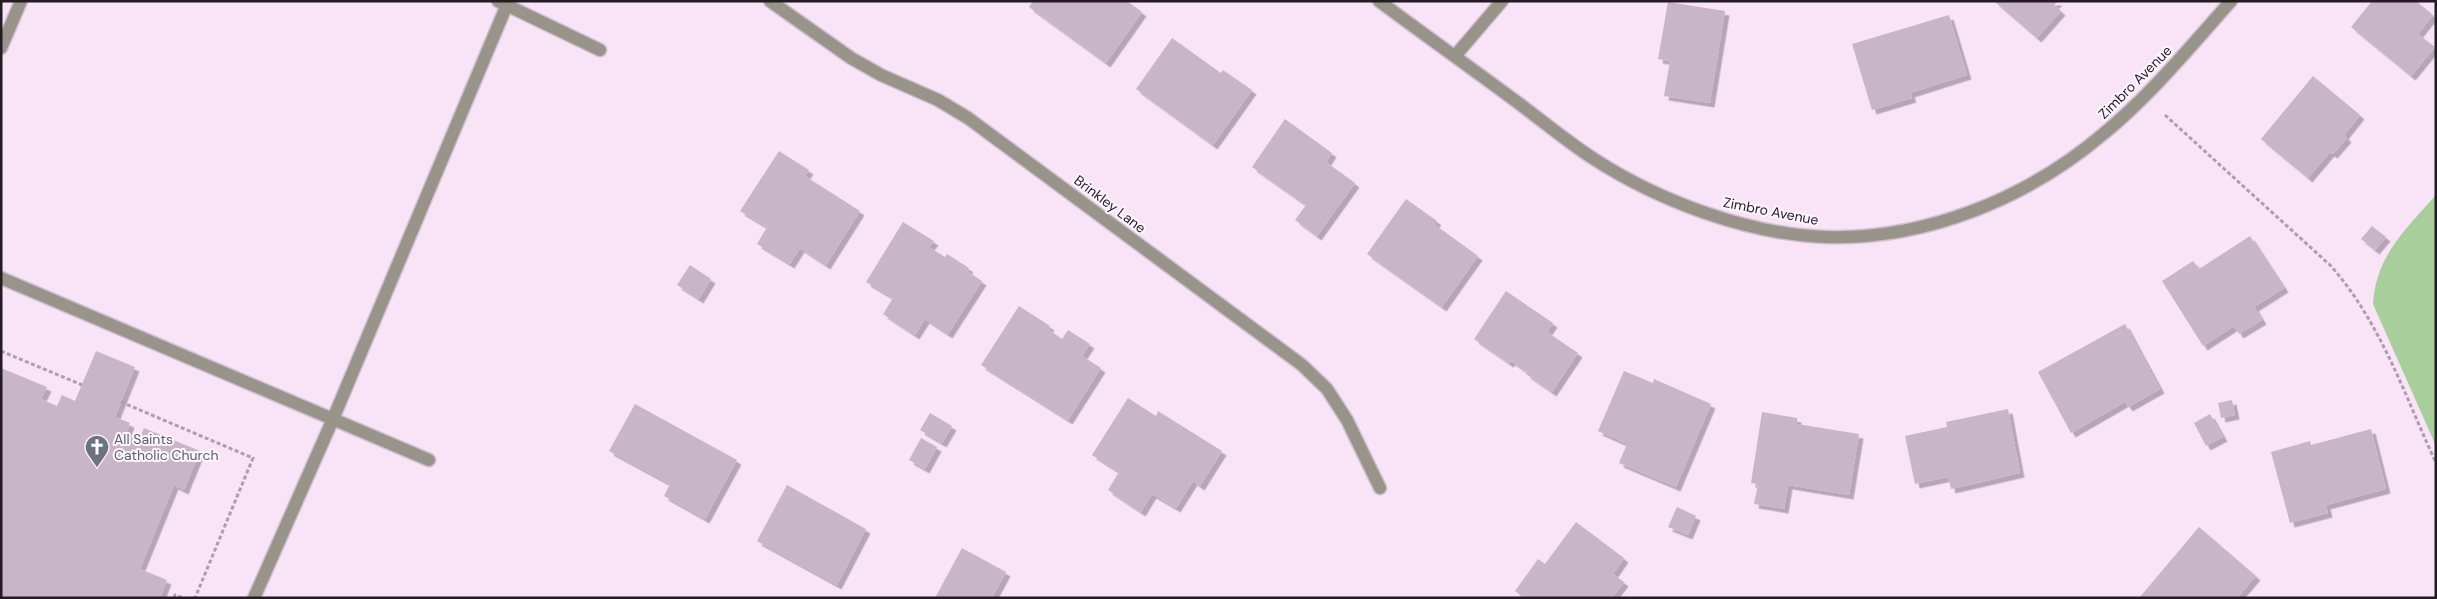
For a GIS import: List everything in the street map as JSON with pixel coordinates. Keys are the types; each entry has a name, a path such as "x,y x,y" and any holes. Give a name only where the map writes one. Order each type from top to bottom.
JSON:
{"street":[{"path":"1,48 21,1"},
{"name":"Brinkley Lane","path":"770,1 851,58 881,75 938,100 968,118 1302,365 1327,389 1347,420 1380,488"},
{"name":"Zimbro Avenue","path":"1379,1 1594,159 1655,192 1718,217 1786,232 1826,237 1887,233 1936,224 1994,203 2049,174 2102,136 2145,96 2231,1"},
{"path":"1455,56 1502,1"},
{"path":"254,598 333,419 502,4 600,50"},
{"path":"1,278 429,460"}],"path":[{"path":"2145,96 2331,266 2345,281 2357,297 2377,333 2436,463"},
{"path":"1,351 82,385"},
{"path":"121,402 253,458 195,598"},
{"path":"174,598 175,595 182,598"}],"green space":[{"path":"2436,195 2436,446 2373,304 2375,287 2386,258 2403,232"}],"building":[{"path":"1033,1 1127,1 1142,12 1106,63 1029,7"},
{"path":"1994,1 2058,1 2054,5 2061,11 2037,38"},
{"path":"2372,1 2416,1 2433,15 2418,34 2435,47 2411,76 2351,27"},
{"path":"1668,2 1725,11 1710,103 1664,96 1670,61 1658,59"},
{"path":"1949,15 1967,75 1910,93 1912,98 1872,110 1852,44"},
{"path":"1172,38 1221,73 1223,70 1252,90 1213,145 1136,89"},
{"path":"2313,76 2360,115 2344,135 2347,138 2333,154 2330,152 2308,178 2261,139"},
{"path":"1285,119 1332,153 1326,162 1355,183 1317,236 1295,220 1306,205 1252,167"},
{"path":"779,151 809,170 805,176 860,211 826,265 800,248 790,264 757,244 767,227 740,211"},
{"path":"1406,199 1437,221 1434,224 1478,256 1442,307 1367,254"},
{"path":"903,222 934,241 929,247 945,257 947,254 969,268 967,271 982,281 948,334 925,319 915,335 883,314 893,298 866,282"},
{"path":"2372,226 2386,237 2375,250 2361,239"},
{"path":"2250,236 2284,288 2254,307 2262,320 2239,334 2234,326 2203,346 2162,281 2193,261 2199,269"},
{"path":"690,265 711,279 699,299 677,285"},
{"path":"1506,291 1553,323 1547,332 1578,353 1552,392 1511,361 1509,363 1474,339"},
{"path":"1019,306 1050,326 1048,329 1062,339 1068,330 1090,344 1082,356 1101,368 1068,420 981,365"},
{"path":"2125,324 2160,389 2128,407 2125,402 2071,433 2038,372"},
{"name":"All Saints Catholic Church","path":"96,351 135,367 115,417 130,423 126,434 139,440 144,428 200,451 184,490 174,485 140,569 167,580 160,598 1,598 1,368 47,387 41,399 57,406 62,395 75,401"},
{"path":"1624,371 1653,383 1654,379 1711,404 1676,487 1619,463 1627,444 1598,431"},
{"path":"1128,398 1156,416 1158,411 1222,451 1200,486 1193,481 1176,508 1152,494 1141,512 1108,490 1119,472 1092,455"},
{"path":"2232,400 2235,415 2221,418 2218,403"},
{"path":"635,404 737,460 705,519 664,496 670,484 609,451"},
{"path":"2008,409 2020,473 1951,489 1948,477 1915,484 1905,436 1947,427 1946,422"},
{"path":"1762,412 1797,418 1797,424 1859,434 1849,495 1788,485 1784,509 1754,504 1758,484 1751,483"},
{"path":"930,413 952,426 942,443 920,430"},
{"path":"2210,414 2223,437 2206,446 2194,423"},
{"path":"2371,429 2386,489 2326,505 2328,513 2290,523 2271,452 2310,441 2311,445"},
{"path":"921,438 937,447 925,469 909,460"},
{"path":"787,485 866,529 837,585 757,541"},
{"path":"1677,507 1696,516 1688,535 1668,527"},
{"path":"1576,522 1624,558 1613,574 1624,582 1612,598 1524,598 1515,591 1538,559 1545,564"},
{"path":"2199,527 2256,576 2237,598 2139,598"},
{"path":"962,548 1006,572 992,598 935,598"}],"place":[{"name":"All Saints Catholic Church","path":"97,468"}]}
